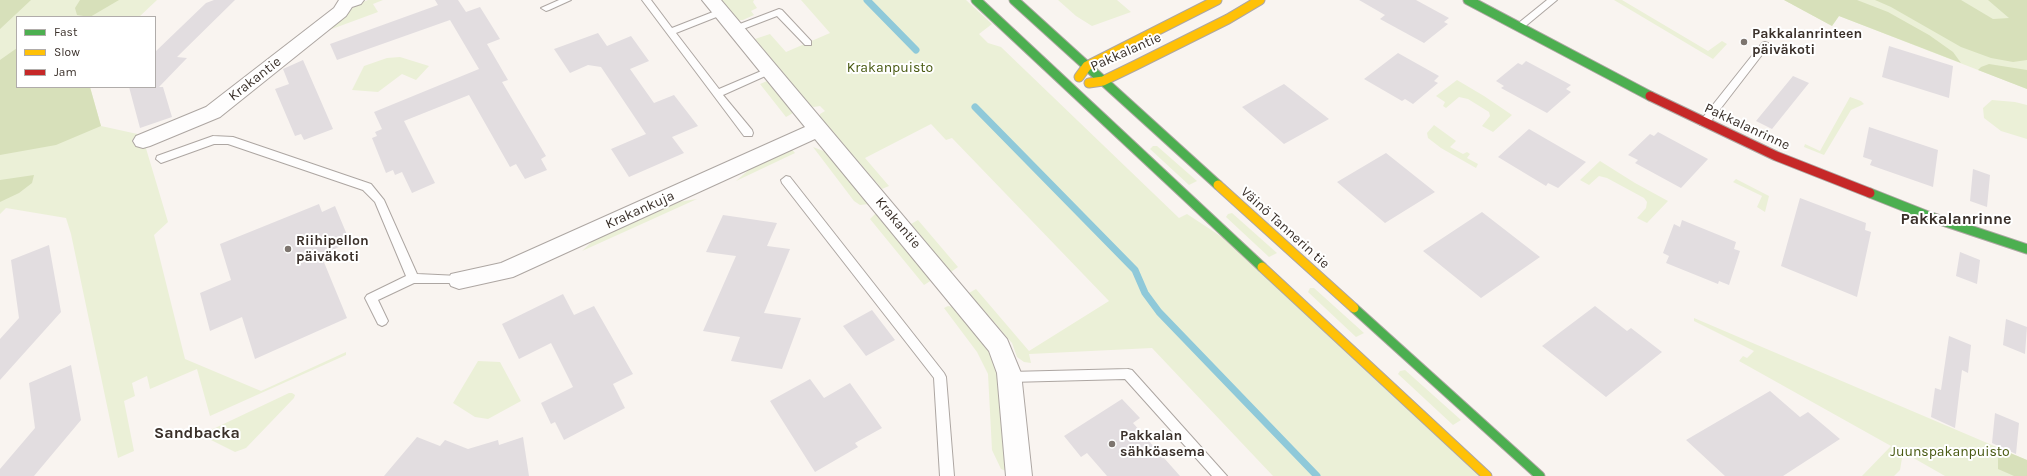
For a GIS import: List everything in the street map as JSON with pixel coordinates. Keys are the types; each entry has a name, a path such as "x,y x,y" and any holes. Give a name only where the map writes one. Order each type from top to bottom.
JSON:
{"main road":[{"path":"976,0 1487,476"},
{"name":"Väinö Tannerin tie","path":"1014,0 1540,476"},
{"name":"Pakkalantie","path":"1071,88 1087,66 1217,0"},
{"name":"Pakkalantie","path":"1071,88 1103,81 1228,19 1260,0"},
{"name":"Pakkalanrinne","path":"1468,0 1704,123 1776,156 1928,216 2027,249"}],"street":[{"name":"Krakantie","path":"144,141 213,112 340,12 346,3 355,0"},
{"name":"Krakantie","path":"716,6 992,336 1005,359 1010,377 1019,476"},
{"name":"Krakankuja","path":"459,280 505,271 818,129"}],"lane":[{"path":"546,8 567,0"},
{"path":"646,0 717,94 748,132"},
{"path":"1519,27 1553,0"},
{"path":"670,32 716,6"},
{"path":"735,29 779,12 808,43"},
{"path":"1704,123 1766,46"},
{"path":"717,94 769,71"},
{"path":"161,159 214,140 229,140 367,187 380,200 413,278"},
{"path":"786,180 940,377 947,476"},
{"path":"382,321 371,298 413,278 459,280"},
{"path":"1010,377 1128,374 1220,476"}],"green space":[{"path":"0,0 157,0 140,16 16,16 16,88 90,88 101,126 142,135 168,222 154,235 185,359 261,391 346,352 346,355 210,416 197,369 150,389 147,376 132,383 135,396 124,401 134,451 118,458 71,234 66,218 6,208 0,214"},
{"path":"0,0 31,0 0,29"},
{"path":"80,0 119,0 92,16 77,15 75,8"},
{"path":"368,0 383,0 373,4 378,12 321,33 359,3"},
{"path":"721,0 754,0 753,2 757,8 751,11 754,15 743,20 737,20"},
{"name":"Krakanpuisto","path":"801,0 966,0 992,24 979,34 988,43 1001,47 1179,218 1187,214 1225,239 1479,476 1273,476 1152,348 1029,354 1031,363 1024,362 1017,357 1012,343 969,293 976,289 1029,351 1109,301 952,138 946,140 931,124 865,158 889,186 882,189 820,117 820,114 825,111 820,106 811,106 755,39 770,34 786,52 830,33"},
{"path":"1058,0 1117,0 1131,12 1092,26 1076,16"},
{"path":"1614,0 1622,0 1708,51 1722,41 1727,44 1713,59"},
{"path":"1784,0 2027,0 2027,89 1839,16 1832,26"},
{"path":"1784,0 1857,0 1888,12 1929,35 1953,52 1961,63 1839,16 1832,26"},
{"path":"1875,0 1961,0 1993,19 2009,18 1988,0 2027,0 2027,60 2013,62 1991,58 1961,47 1891,7"},
{"path":"16,49 16,88 90,88 101,126 56,145 0,155 0,60"},
{"path":"400,57 429,66 416,80 402,74 378,92 352,90 364,66 387,58"},
{"path":"1989,64 2027,70 2027,89 1978,70"},
{"path":"1457,80 1512,115 1493,132 1482,126 1490,116 1489,112 1468,99 1459,97 1446,108 1443,106 1445,102 1436,96"},
{"path":"767,81 793,113 786,117 760,84"},
{"path":"1850,97 1861,101 1864,104 1851,110 1824,155 1804,147 1805,144 1820,151"},
{"path":"1992,100 2015,102 2027,105 2027,139 2001,131 1984,118 1983,108"},
{"path":"1434,125 1456,141 1450,147 1463,154 1467,152 1470,154 1467,158 1478,164 1476,168 1441,148 1428,138 1427,133"},
{"path":"1153,146 1157,146 1197,181 1189,185 1150,149"},
{"path":"813,147 826,152 869,204 860,205 854,201"},
{"path":"791,148 795,153 736,181 752,167"},
{"path":"1600,161 1635,183 1668,201 1647,223 1637,218 1646,208 1647,202 1644,198 1607,178 1599,176 1589,185 1580,180"},
{"path":"34,175 32,183 19,193 0,202 0,180"},
{"path":"1736,179 1769,196 1765,212 1757,207 1762,196 1733,182"},
{"path":"697,199 582,251 598,236 671,203"},
{"path":"876,213 932,280 924,285 870,219"},
{"path":"1232,213 1277,253 1269,257 1226,217 1228,214"},
{"path":"918,220 958,267 951,272 911,224"},
{"path":"1310,288 1314,288 1364,333 1356,337 1308,292"},
{"path":"948,306 953,307 987,346 998,371 1006,471 1001,469 992,450 988,374 977,352 944,308"},
{"name":"Juunspakanpuisto","path":"1694,318 2027,460 2027,476 1945,476 1903,452 1900,470 1894,476 1862,476 1891,446 1739,361 1743,356 1747,358 1754,351 1694,321"},
{"path":"478,361 500,362 521,401 488,419 475,417 453,403"},
{"path":"1405,370 1461,420 1453,425 1398,374 1400,371"},
{"path":"289,393 295,395 294,398 246,448 235,452 211,440 211,432 213,429"},
{"path":"1998,448 2027,460 2027,476 2014,476 1998,469"}],"building":[{"path":"214,0 235,0 177,57 187,58 159,87 163,87 172,117 140,128 129,88 156,88 156,51 206,3"},
{"path":"435,0 458,0 466,12 480,7 500,39 487,44 508,80 502,82 546,156 541,159 547,170 525,179 516,164 510,167 469,95 404,121 435,183 412,193 402,172 395,175 393,170 386,173 372,138 377,136 375,132 382,129 374,112 479,69 450,20 337,60 330,44 438,5"},
{"path":"1359,0 1416,0 1449,18 1444,22 1448,24 1424,43 1380,19 1385,15"},
{"path":"598,33 607,46 631,36 649,61 630,69 654,103 674,95 698,126 672,137 684,153 629,177 611,149 646,134 601,67 588,65 570,73 554,49"},
{"path":"1889,46 1953,66 1949,98 1882,77"},
{"path":"1398,53 1439,76 1434,81 1438,83 1413,104 1405,99 1402,101 1364,79"},
{"path":"303,60 333,129 304,140 301,134 295,136 275,89 289,84 283,69"},
{"path":"1526,61 1571,85 1566,89 1571,92 1547,113 1501,88 1504,86 1496,81 1518,63 1522,65"},
{"path":"1793,76 1809,83 1772,129 1756,121"},
{"path":"1284,84 1329,119 1284,144 1242,107"},
{"path":"1869,127 1938,150 1933,187 1870,165 1872,160 1863,157"},
{"path":"1529,129 1586,162 1558,188 1548,183 1546,186 1498,157"},
{"path":"1658,132 1708,159 1681,188 1635,163 1638,160 1628,155 1650,134 1654,136"},
{"path":"1386,153 1435,192 1385,223 1337,182"},
{"path":"1973,169 1990,175 1987,207 1970,201"},
{"path":"1800,198 1866,223 1865,230 1871,232 1857,297 1781,266"},
{"path":"319,204 322,212 335,206 350,242 321,255 347,318 255,359 242,317 210,331 200,293 231,280 220,244"},
{"path":"1482,212 1540,257 1481,298 1423,251"},
{"path":"723,215 777,223 767,246 790,249 764,313 801,318 782,369 731,361 740,337 703,331 736,256 706,252"},
{"path":"1682,220 1736,242 1734,249 1740,251 1729,285 1719,281 1718,284 1666,263 1669,256 1663,253 1674,224 1680,227"},
{"path":"49,245 61,312 0,380 0,339 19,318 11,260"},
{"path":"1960,252 1980,260 1977,284 1956,276"},
{"path":"563,294 574,315 594,306 633,374 613,384 625,408 564,440 555,422 551,424 541,403 573,387 551,343 519,359 502,324"},
{"path":"1595,306 1627,331 1631,328 1662,352 1606,397 1542,346"},
{"path":"872,310 895,340 866,356 843,326"},
{"path":"2006,319 2027,327 2025,354 2003,345"},
{"path":"1949,336 1971,345 1968,373 1962,370 1955,428 1931,417 1935,388 1941,390"},
{"path":"71,365 81,420 34,476 0,476 0,469 35,428 29,383"},
{"path":"810,379 824,398 850,383 882,428 855,443 858,447 815,472 770,401"},
{"path":"1770,391 1800,417 1808,412 1840,439 1783,476 1725,476 1686,440"},
{"name":"Pakkalan sähköasema","path":"1122,399 1140,418 1133,423 1180,476 1107,476 1087,453 1081,457 1064,436"},
{"path":"1995,413 2019,423 2016,454 1992,443"},
{"path":"417,437 440,446 445,440 468,449 498,440 499,445 523,437 529,476 384,476"}],"waterway":[{"path":"867,0 916,50"},
{"path":"975,107 1135,270 1145,293 1159,312 1317,476"}],"traffic: fast":[{"path":"976,0 1262,267"},
{"path":"1014,0 1218,185"},
{"path":"1468,0 1650,96"},
{"path":"1870,193 1928,216 2027,249"},
{"path":"1354,308 1540,476"}],"traffic: slow":[{"path":"1079,77 1087,66 1217,0"},
{"path":"1089,83 1103,81 1136,65 1228,19 1260,0"},
{"path":"1218,185 1354,308"},
{"path":"1262,267 1487,476"}],"traffic: jam":[{"path":"1650,96 1776,156 1870,193"}],"place":[{"name":"Pakkalanrinteen päiväkoti","path":"1744,42"},
{"name":"Riihipellon päiväkoti","path":"288,249"},
{"name":"Pakkalan sähköasema","path":"1112,444"}],"district":[{"name":"Pakkalanrinne","path":"1956,219"},
{"name":"Sandbacka","path":"197,433"}]}
